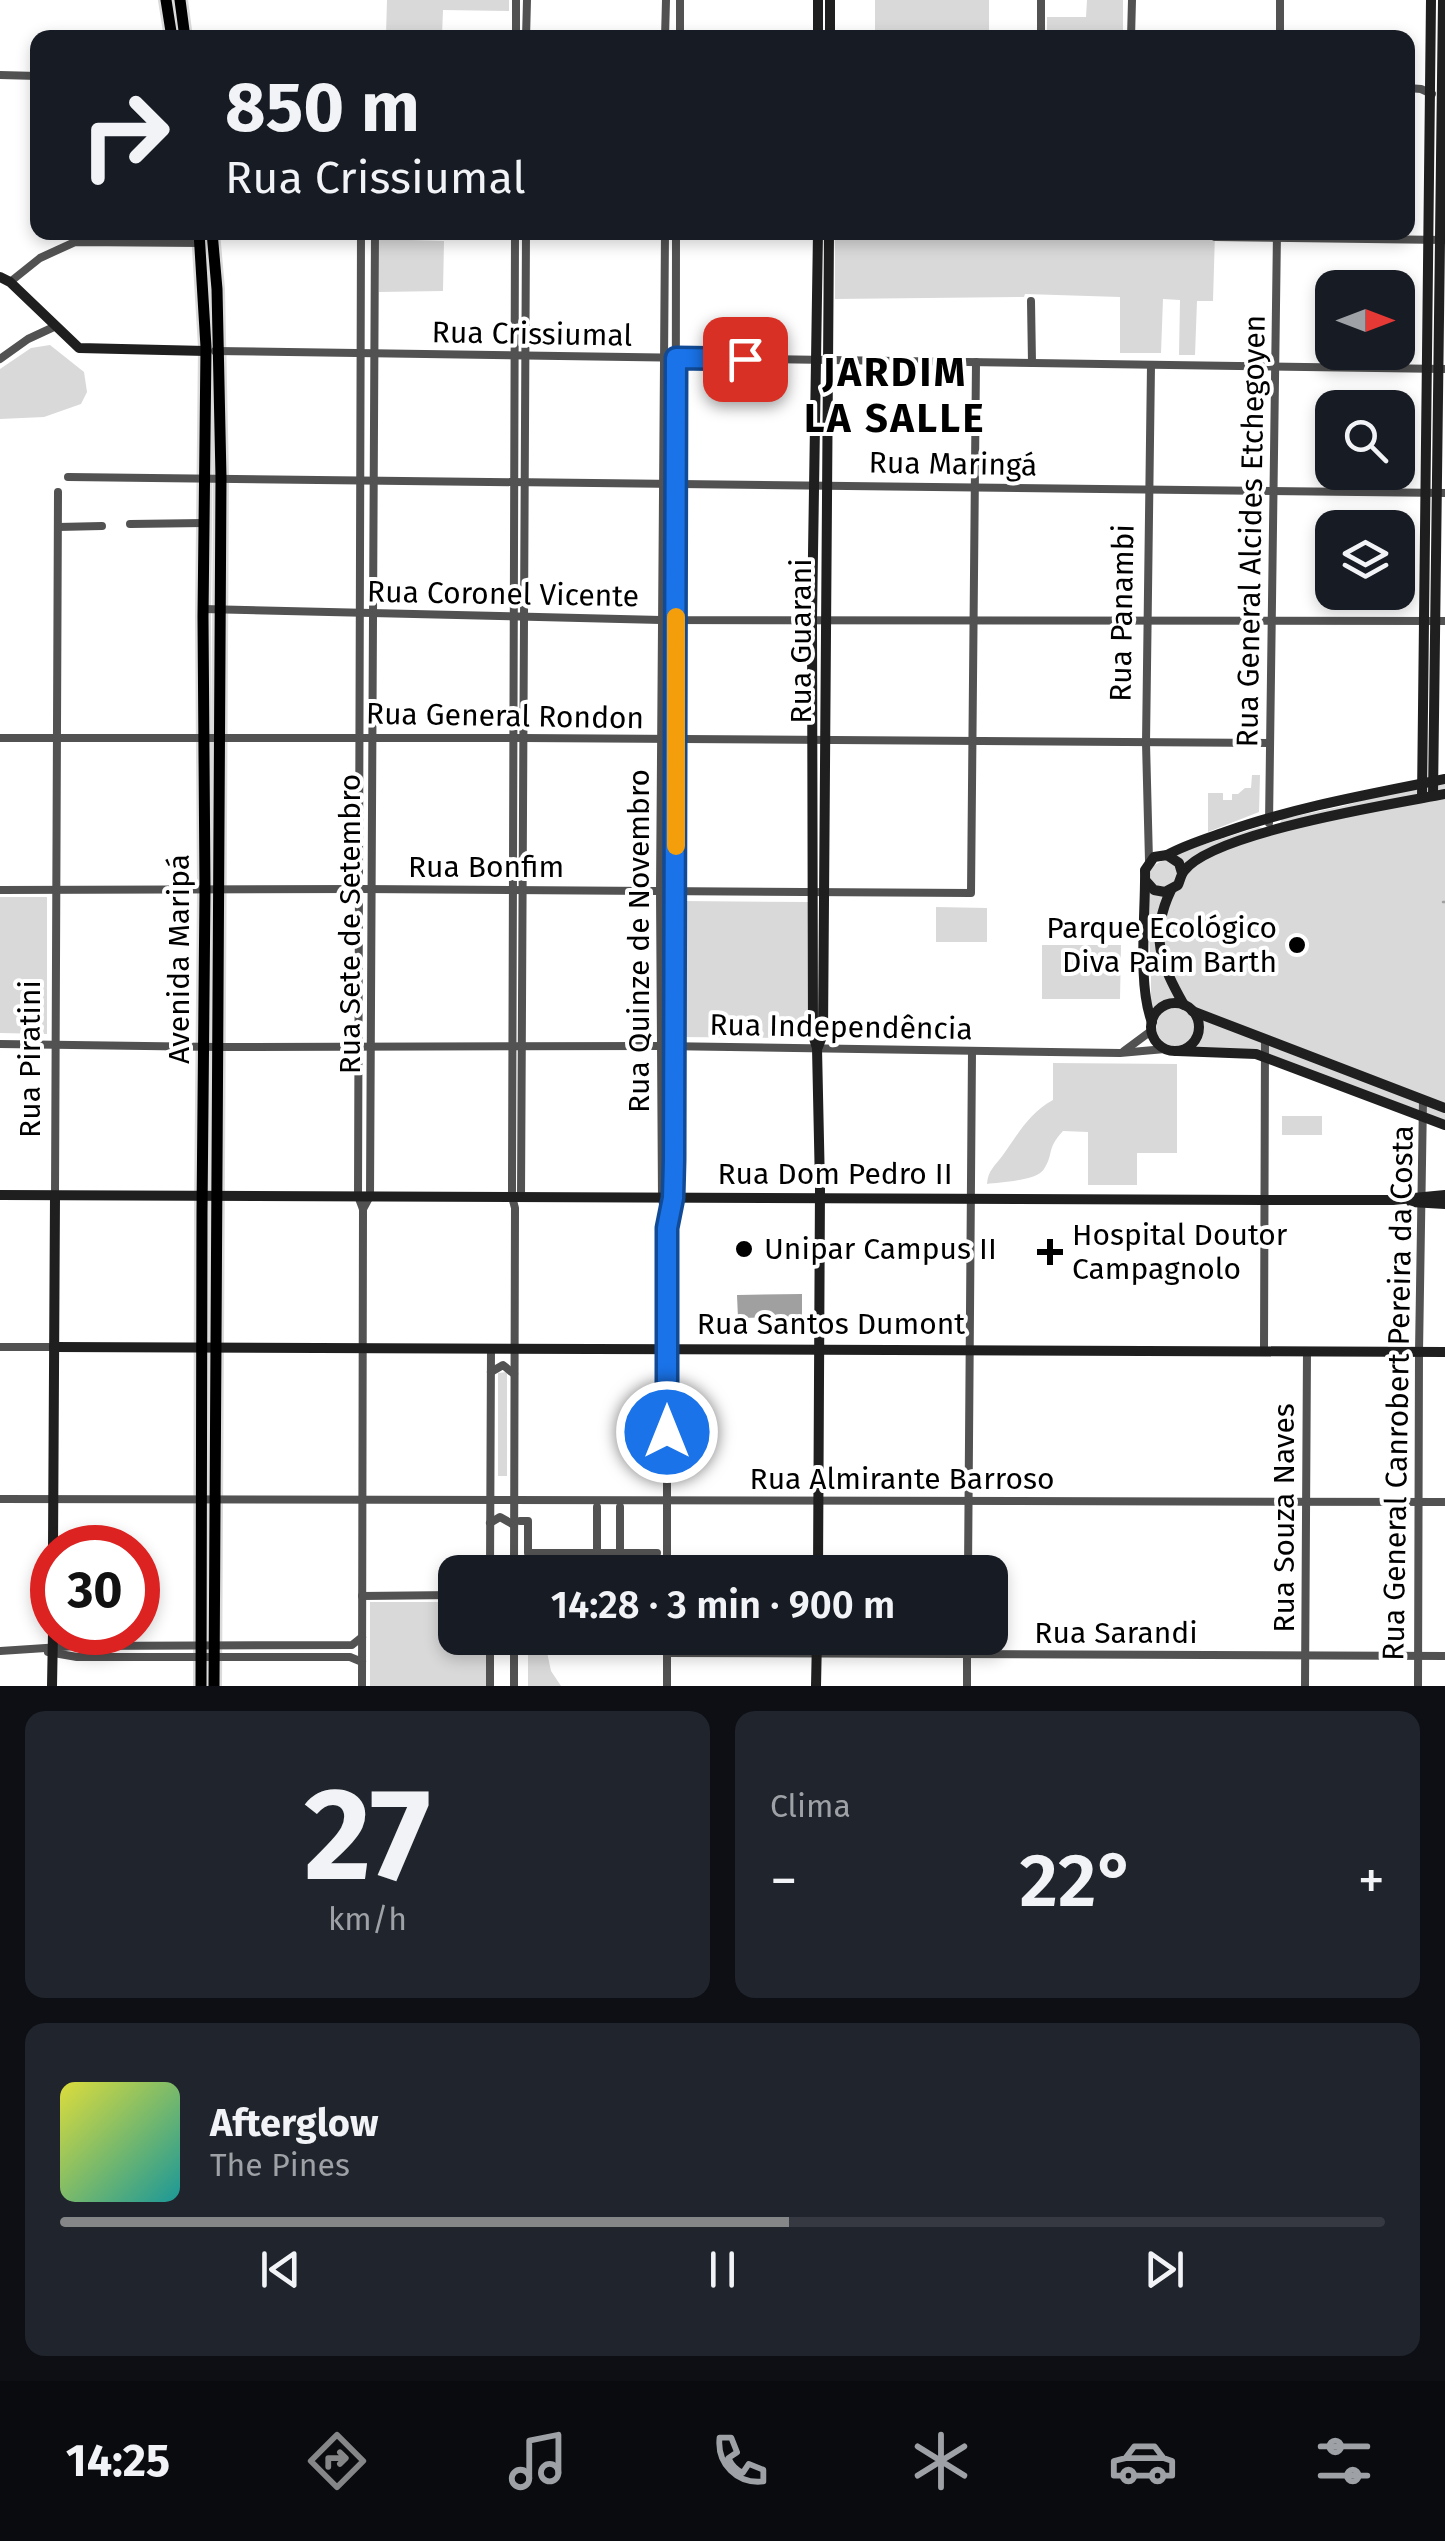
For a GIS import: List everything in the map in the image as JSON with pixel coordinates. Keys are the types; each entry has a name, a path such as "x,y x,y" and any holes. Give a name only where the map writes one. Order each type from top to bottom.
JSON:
{"main road":[{"path":"166,0 171,30"},
{"path":"180,0 184,30"},
{"name":"Avenida Maripá","path":"206,240 221,478 210,1020 217,1217 210,1327 202,1366 201,1480 209,1500"},
{"name":"Avenida Maripá","path":"211,890 203,609 204,477 212,351"},
{"path":"204,477 217,473 221,478"},
{"path":"203,609 211,605 220,610"},
{"name":"Avenida Maripá","path":"208,1681 209,1500 216,1478 217,1347 210,1327 202,1212 210,1063"},
{"path":"202,1212 212,1212 217,1217"},
{"path":"202,1366 212,1364 216,1370"},
{"path":"201,1480 212,1483 216,1478"}],"street":[{"path":"516,0 516,30"},
{"path":"526,30 527,0"},
{"path":"666,0 666,30"},
{"path":"680,0 680,30"},
{"path":"818,0 818,30"},
{"path":"830,0 830,30"},
{"path":"1041,30 1042,0"},
{"path":"1131,30 1132,0"},
{"path":"1280,0 1280,30"},
{"path":"1146,881 1154,890 1165,892 1178,885 1182,873 1202,858 1269,831 1433,796 1436,493 1442,369 1437,89 1431,0"},
{"path":"1437,89 1443,0"},
{"path":"0,75 30,76"},
{"path":"70,240 5,280 80,348 212,351"},
{"name":"Rua Sete de Setembro","path":"361,240 359,1047 364,1196"},
{"name":"Rua Sete de Setembro","path":"364,1196 372,1047 375,240"},
{"path":"515,1555 517,1523 506,1480 514,1374 516,1200 520,482 516,240"},
{"path":"520,356 526,240"},
{"name":"Rua Quinze de Novembro","path":"664,240 660,1046 668,1198"},
{"name":"Rua Quinze de Novembro","path":"667,1555 667,1228 674,1046 676,240"},
{"name":"Rua Guarani","path":"818,1555 818,1048 823,1034 812,741 818,618 823,240"},
{"name":"Rua General Alcides Etchegoyen","path":"1269,831 1277,240"},
{"path":"1436,493 1426,369 1438,240"},
{"path":"1031,302 1032,363"},
{"path":"0,359 28,339 57,326"},
{"name":"Rua Crissiumal","path":"212,351 1442,369"},
{"path":"972,741 976,362"},
{"name":"Rua Panambi","path":"1149,861 1146,743 1151,365"},
{"path":"68,477 204,477"},
{"name":"Rua Maringá","path":"221,478 1436,493"},
{"name":"Rua Piratini","path":"53,1525 58,492"},
{"path":"130,524 204,523"},
{"path":"58,526 102,526"},
{"name":"Rua Coronel Vicente","path":"220,610 662,620 1434,621"},
{"name":"Rua Guarani","path":"818,618 826,741 819,892"},
{"path":"0,738 204,738"},
{"name":"Rua General Rondon","path":"204,738 1270,743"},
{"name":"Rua Bonfim","path":"0,890 971,893 972,741"},
{"path":"1433,781 1270,817 1154,857 1145,870 1144,985 1157,1043 1171,1050 1239,1052 1265,1057 1445,1125"},
{"path":"1167,855 1179,863 1182,873"},
{"path":"1171,890 1161,916 1160,946 1170,980 1198,1019 1196,1038 1185,1049 1171,1050"},
{"path":"1120,1054 1138,1043 1152,1026 1157,1012 1170,1004 1445,1108"},
{"path":"1264,1350 1265,1040"},
{"name":"Rua Independência","path":"0,1044 674,1046 1120,1054 1171,1050"},
{"path":"968,1555 972,1052"},
{"name":"Rua General Canrobert Pereira da Costa","path":"1418,1686 1424,1100"},
{"path":"0,1195 202,1197"},
{"name":"Rua Dom Pedro II","path":"1421,1200 1445,1195"},
{"path":"362,1686 364,1196"},
{"name":"Rua Dom Pedro II","path":"202,1197 1421,1200 1445,1204"},
{"path":"0,1347 203,1347"},
{"name":"Rua Santos Dumont","path":"203,1347 1445,1352"},
{"path":"490,1555 491,1348"},
{"name":"Rua Souza Naves","path":"1306,1686 1307,1351"},
{"path":"491,1372 502,1364 514,1374"},
{"path":"490,1476 506,1480"},
{"name":"Rua Almirante Barroso","path":"0,1498 1445,1502"},
{"path":"597,1508 598,1553"},
{"path":"620,1508 620,1553"},
{"path":"490,1524 500,1516 517,1523 528,1522 528,1553 656,1553"},
{"path":"362,1596 438,1596"},
{"path":"69,1655 180,1657 240,1646 345,1645 357,1643 362,1637"},
{"path":"345,1645 345,1657"},
{"path":"160,1646 240,1657 345,1657 362,1662"},
{"path":"180,1646 184,1650 180,1657"},
{"path":"240,1646 233,1652 240,1657"},
{"path":"0,1650 30,1650"},
{"name":"Rua Sarandi","path":"1008,1654 1445,1656"},
{"path":"49,1655 52,1686"},
{"path":"490,1655 490,1686"},
{"path":"513,1686 514,1655"},
{"path":"666,1686 667,1655"},
{"path":"816,1655 816,1686"},
{"path":"967,1655 967,1686"}],"shaded area":[{"path":"387,0 509,0 509,11 443,10 442,30 386,30"},
{"path":"875,0 989,0 989,30 875,30"},
{"path":"1087,0 1123,0 1123,30 1047,30 1047,17 1086,17"},
{"path":"379,240 444,241 443,291 379,292"},
{"path":"835,240 1215,240 1213,301 1197,301 1195,355 1179,355 1180,300 1163,299 1161,353 1120,353 1120,297 1025,294 835,299"},
{"path":"50,345 84,372 87,392 81,404 44,417 0,419 0,369 31,348"},
{"path":"1252,775 1260,775 1259,812 1208,832 1208,793 1223,793 1223,800 1232,800 1232,794 1251,788"},
{"name":"Parque Ecológico Diva Paim Barth","path":"1445,777 1445,1127 1260,1050 1170,1049 1157,1035 1151,1016 1145,870 1177,853 1280,823 1282,819"},
{"path":"0,897 47,897 47,1034 0,1033"},
{"path":"681,901 808,902 808,1038 680,1037"},
{"path":"936,907 987,908 987,942 936,942"},
{"path":"1042,945 1121,945 1120,999 1042,999"},
{"path":"1053,1063 1177,1064 1177,1153 1137,1153 1137,1185 1088,1185 1088,1132 1063,1131 1040,1173 987,1184 992,1168 1025,1124 1053,1100"},
{"path":"1282,1116 1322,1116 1322,1135 1282,1135"},
{"path":"802,1294 802,1317 738,1318 737,1295"},
{"path":"507,1372 507,1476 498,1476 498,1373"},
{"path":"370,1602 438,1602 438,1655 486,1655 486,1686 370,1686"},
{"path":"528,1655 548,1655 551,1671 561,1686 528,1686"}],"slow traffic":[{"path":"676,617 676,846"}],"place":[{"name":"Parque Ecológico Diva Paim Barth","path":"1297,945"},
{"name":"Unipar Campus II","path":"744,1249"},
{"name":"Hospital Doutor Campagnolo","path":"1050,1252"}],"district":[{"name":"JARDIM LA SALLE","path":"895,396"}],"route":[{"path":"667,1432 667,1228 674,1160 676,358 745,359"}]}
